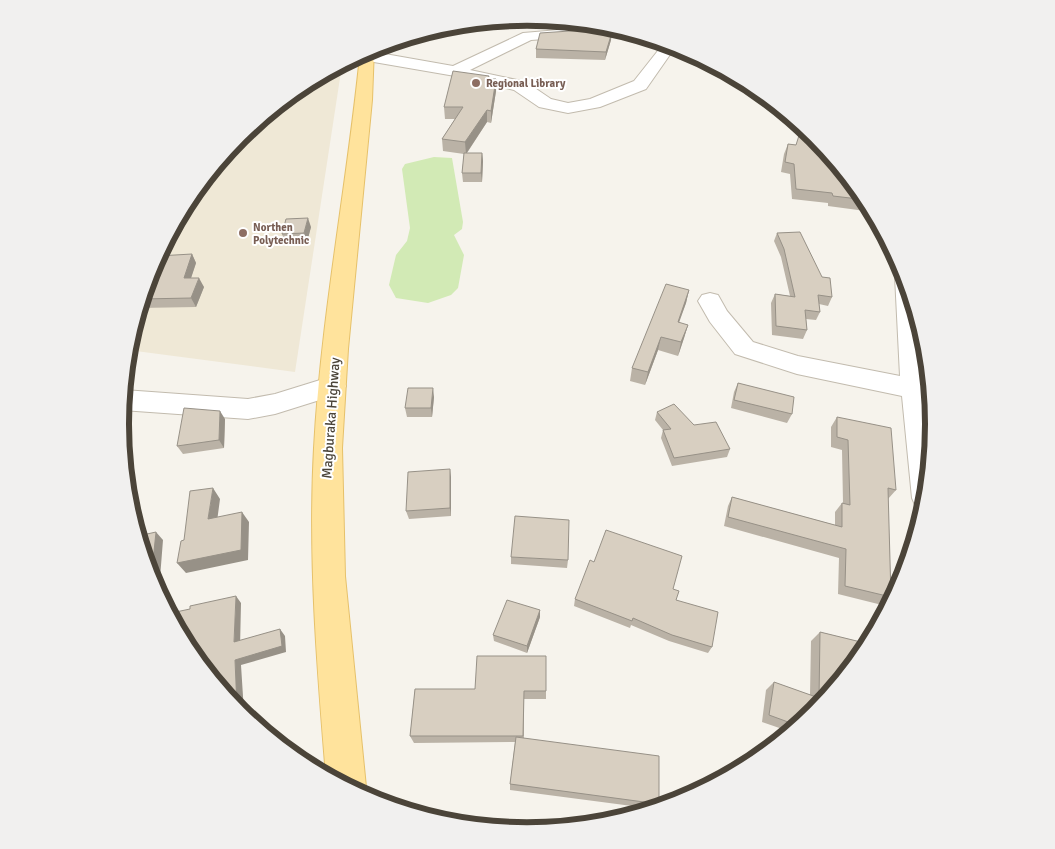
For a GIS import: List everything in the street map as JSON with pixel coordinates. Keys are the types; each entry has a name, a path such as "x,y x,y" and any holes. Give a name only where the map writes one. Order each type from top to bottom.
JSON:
{"main road":[{"name":"Magburaka Highway","path":"345,779 331,630 326,509 336,323 350,229 367,60"}],"street":[{"path":"455,71 528,36 585,31"},
{"path":"378,56 520,86 545,103 568,108 594,103 640,85 665,51"},
{"path":"710,301 718,316 744,348 796,365 914,389"},
{"path":"919,353 914,389 923,466"},
{"path":"130,400 248,408 275,404 333,386"}],"shaded area":[{"name":"Northen Polytechnic","path":"341,73 295,372 136,351 150,296 170,248 196,203 228,162 265,125 306,93"}],"green space":[{"path":"434,157 452,158 463,222 462,229 454,235 464,255 458,288 451,295 428,303 396,298 389,285 396,255 407,241 410,228 402,169 405,164"}],"building":[{"path":"581,30 611,35 606,52 536,49 540,33"},
{"path":"453,71 489,76 488,79 496,79 491,111 487,110 465,142 442,139 463,107 444,107"},
{"path":"799,134 827,162 856,199 833,196 832,193 796,189 794,164 785,162 788,144 796,145"},
{"path":"464,153 482,153 481,173 462,173"},
{"path":"308,218 304,233 282,234 286,219"},
{"path":"800,232 822,277 830,278 832,297 818,295 820,312 805,310 807,330 776,326 775,294 795,297 784,249 777,233"},
{"path":"192,254 184,278 199,278 191,298 149,299 167,255"},
{"path":"666,284 689,290 678,322 688,325 681,342 661,337 648,372 632,368"},
{"path":"738,383 794,397 792,414 734,400"},
{"path":"408,388 433,388 431,408 405,408"},
{"path":"674,404 694,425 716,422 730,449 674,458 663,430 671,429 657,412"},
{"path":"184,408 220,411 219,440 177,446"},
{"path":"837,417 891,428 896,490 888,488 891,587 887,596 845,586 846,549 728,517 732,497 842,527 842,503 850,505 848,440 837,437"},
{"path":"450,469 450,508 406,511 408,472"},
{"path":"213,488 208,519 242,512 241,550 177,563 181,541 184,540 190,491"},
{"path":"515,516 569,520 568,560 511,557"},
{"path":"606,530 682,556 673,589 679,591 676,600 718,612 712,647 672,635 633,618 632,621 575,599 590,560 594,562"},
{"path":"156,532 153,560 150,553 145,534"},
{"path":"236,596 234,642 280,629 282,646 235,660 237,696 196,646 176,612 190,609 190,606"},
{"path":"507,600 540,610 527,646 493,635"},
{"path":"820,632 861,642 843,667 819,695"},
{"path":"477,656 546,656 546,691 524,691 523,736 410,736 415,689 475,689"},
{"path":"774,682 817,697 791,723 769,715"},
{"path":"516,737 659,756 659,801 652,803 510,784"}],"place":[{"name":"Regional Library","path":"476,83"},
{"name":"Northen Polytechnic","path":"243,233"}]}
